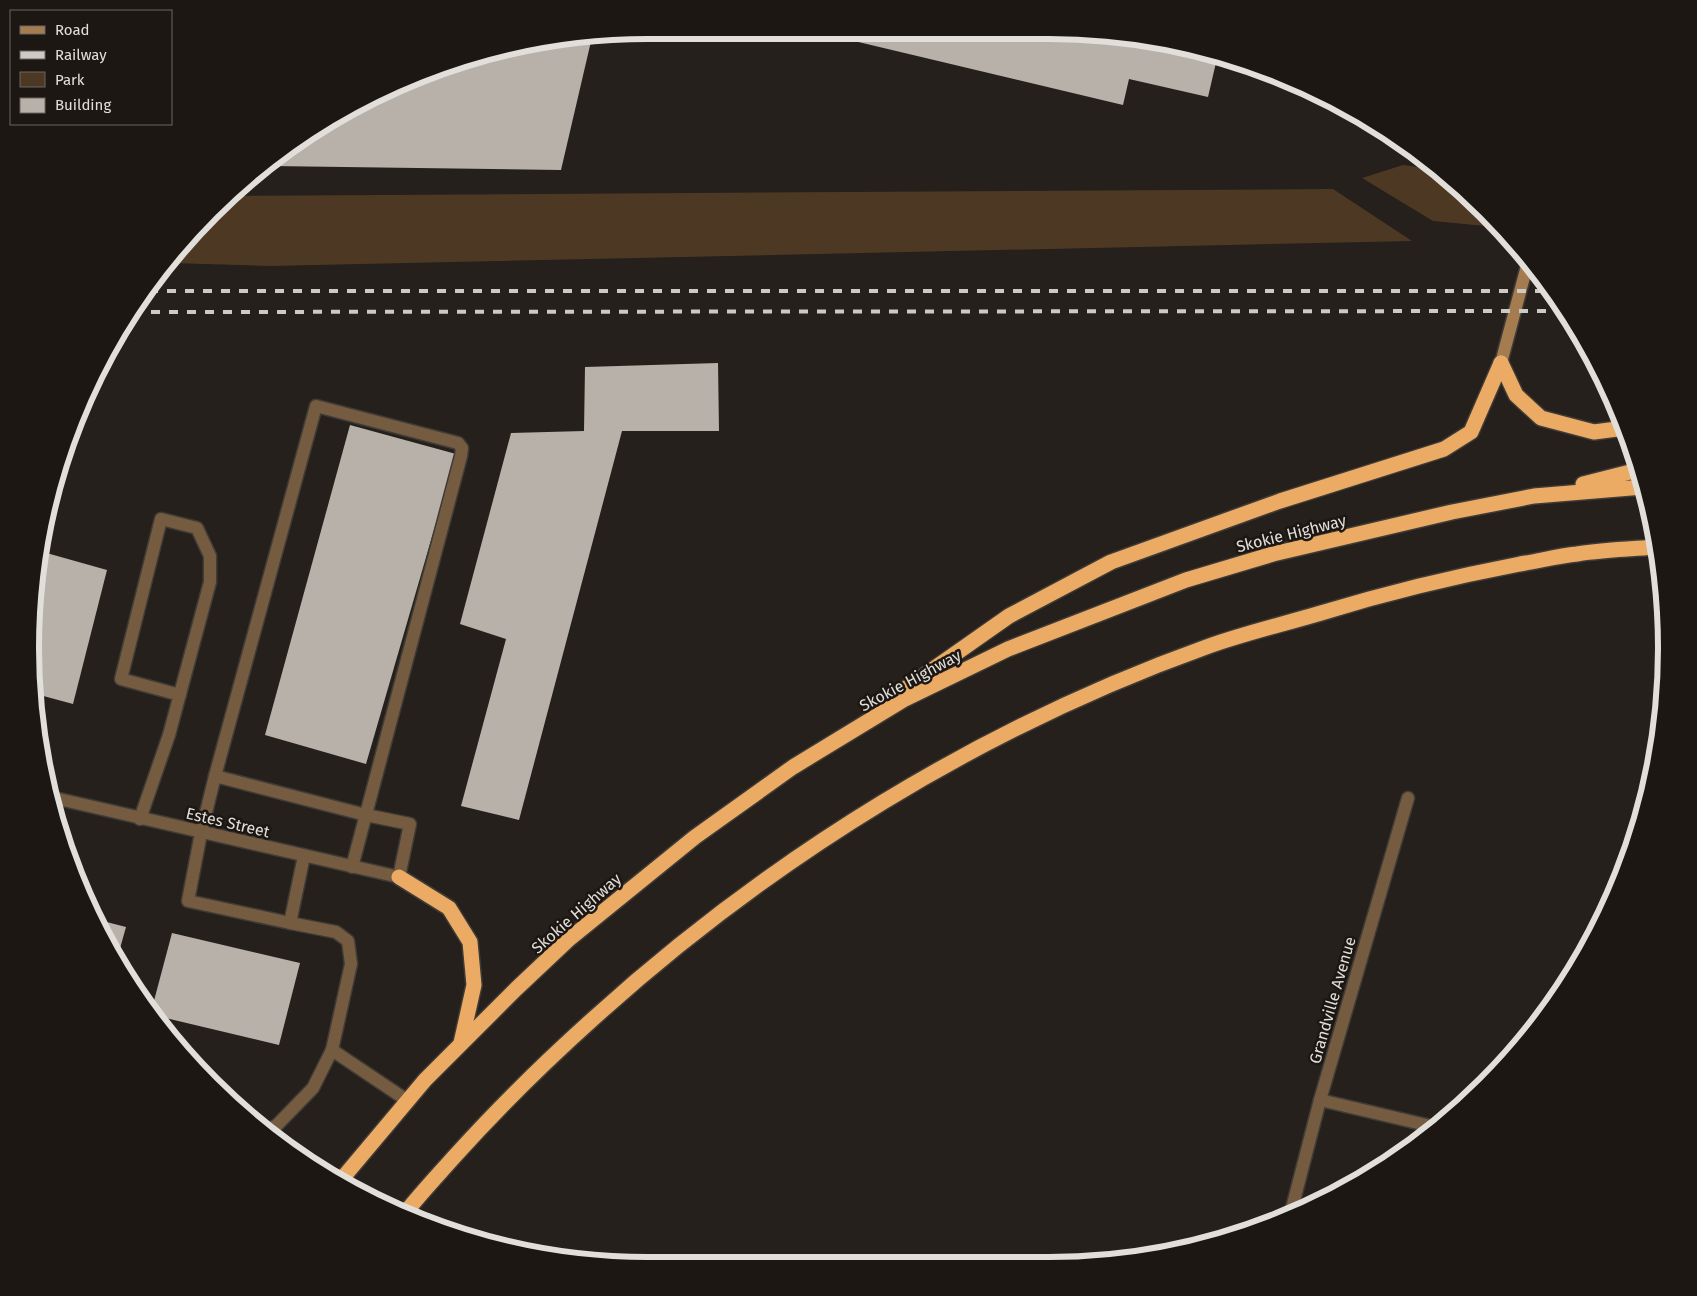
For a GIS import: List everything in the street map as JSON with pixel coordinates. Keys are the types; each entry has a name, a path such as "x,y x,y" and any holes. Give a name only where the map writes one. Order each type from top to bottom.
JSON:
{"highway":[{"path":"1501,363 1516,395 1541,418 1594,432 1617,429"},
{"path":"793,767 1009,616 1111,562 1280,500 1444,449 1471,432 1501,363"},
{"path":"1534,496 1632,472"},
{"name":"Skokie Highway","path":"343,1176 461,1043 568,940 695,836 793,767 902,700 999,654 1186,580 1282,552 1452,512 1534,496 1636,487"},
{"path":"409,1208 489,1119 557,1050 630,985 704,924 782,867 863,814 947,765 1033,721 1121,681 1211,645 1365,600 1464,575 1576,554 1650,548"},
{"path":"399,877 448,908 470,942 474,985 461,1043"}],"street":[{"path":"1501,363 1526,270"},
{"path":"272,1127 277,1125 313,1088 332,1050 351,964 348,941 336,932 188,902 201,833 215,776 316,406 454,441 462,448 462,456 352,866"},
{"path":"140,819 169,736 180,695 210,582 210,556 198,528 162,519 121,679 180,695"},
{"path":"215,776 366,815 410,824 399,877"},
{"name":"Grandville Avenue","path":"1293,1206 1320,1100 1408,798"},
{"name":"Estes Street","path":"58,800 399,877"},
{"path":"290,923 304,856"},
{"path":"332,1050 408,1101"},
{"path":"1320,1100 1427,1125"}],"green space":[{"path":"1403,165 1424,168 1450,189 1450,194 1473,211 1489,226 1433,221 1362,178"},
{"path":"1333,189 1412,241 269,266 176,263 217,217 240,196"}],"building":[{"path":"846,39 1089,40 1168,50 1216,63 1208,97 1129,79 1123,105"},
{"path":"591,42 561,170 276,166 343,120 415,85 452,71 529,50"},
{"path":"718,363 719,431 622,431 519,820 461,806 506,639 460,624 511,433 584,431 585,367"},
{"path":"350,425 456,454 366,764 265,735"},
{"path":"46,553 107,570 73,704 41,695 40,608"},
{"path":"104,921 126,927 119,951"},
{"path":"172,933 300,963 279,1045 164,1018 153,1003"}],"railway":[{"path":"155,291 1542,291"},
{"path":"140,312 1557,311"}]}
